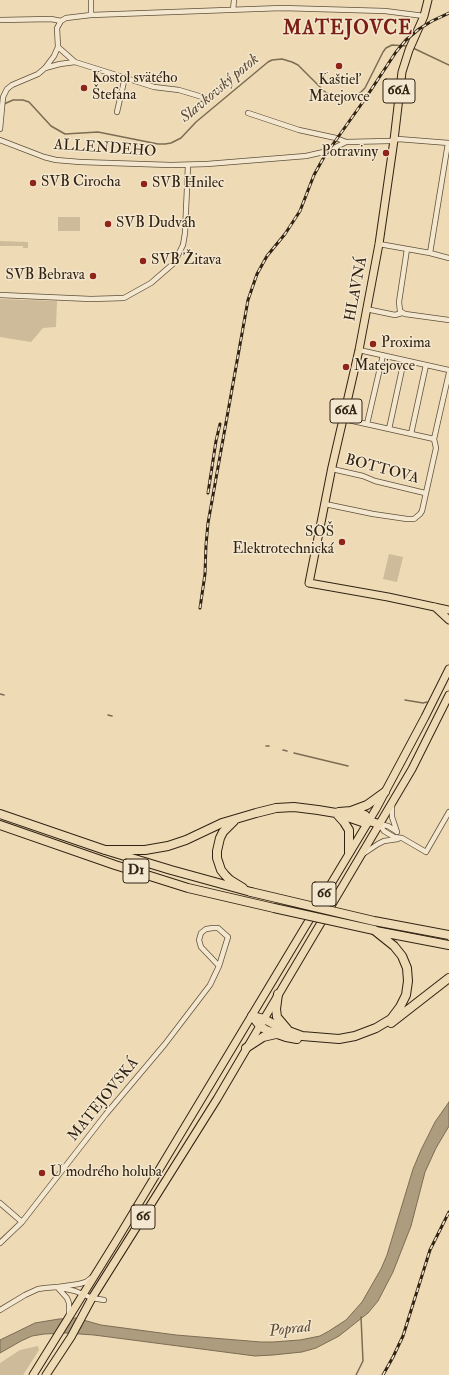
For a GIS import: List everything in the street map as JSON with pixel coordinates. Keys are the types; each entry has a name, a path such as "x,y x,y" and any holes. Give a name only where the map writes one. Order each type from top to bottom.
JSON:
{"highway":[{"path":"336,813 367,805 385,792"},
{"path":"104,850 145,850 168,846 186,840 222,823 266,810 294,807 336,813 362,822 369,821 379,824"},
{"path":"351,810 365,814 369,821"},
{"path":"336,813 349,830 349,852"},
{"name":"D1","path":"0,814 104,850 250,892 374,921 449,935"},
{"path":"236,819 223,832 220,838 217,858 221,870 230,880 250,892"},
{"name":"D1","path":"0,825 188,888 374,930 449,945"},
{"path":"262,1023 302,1036 339,1039 355,1036 376,1028 391,1018 400,1007 406,995 408,981 407,968 402,956 394,946 374,930"},
{"path":"252,1016 278,1034 299,1040 341,1042 356,1039 379,1031 449,978"},
{"path":"278,994 276,1009 277,1017 290,1032"},
{"path":"246,1048 263,1037 278,1034"}],"main road":[{"name":"HLAVNÁ","path":"428,0 424,16 412,42 402,72 379,244 359,350 332,469 309,583 435,607"},
{"path":"435,607 449,605"},
{"path":"435,607 449,610"},
{"path":"435,607 449,620"},
{"name":"66","path":"33,1375 369,821 432,704 449,669"},
{"name":"66","path":"46,1375 262,1023 412,769 448,697"}],"street":[{"path":"91,0 91,15"},
{"path":"234,0 234,10"},
{"path":"0,129 3,97 7,89 12,85 38,74 45,68 54,56 58,47 58,28 61,21 66,18 91,15 282,8 385,11 424,16"},
{"path":"0,20 50,18 61,21"},
{"path":"58,47 75,62"},
{"path":"45,68 75,62 154,87 179,90 209,99"},
{"path":"117,112 125,77"},
{"path":"248,113 299,130 336,138 346,142 392,141 398,139 448,143 430,253"},
{"name":"ALLENDEHO","path":"0,140 44,157 69,161 188,165 306,156 328,151 346,142"},
{"path":"0,295 98,299 124,298 151,283 174,263 183,245 185,234 188,165"},
{"path":"379,244 449,258"},
{"path":"402,313 398,302 407,249"},
{"path":"366,309 395,315 402,313 449,320"},
{"path":"359,350 449,370"},
{"path":"367,424 383,355"},
{"path":"389,429 404,360"},
{"path":"411,434 426,365"},
{"path":"325,504 373,514 410,519 420,514 436,448 434,439 449,373"},
{"path":"344,419 434,439"},
{"name":"BOTTOVA","path":"332,469 425,493"},
{"path":"393,802 392,817 397,832"},
{"path":"379,824 388,826 397,832 402,838 426,852 449,812"},
{"path":"379,824 384,831 394,837 402,838"},
{"path":"359,858 384,841 402,838"},
{"name":"MATEJOVSKÁ","path":"0,1243 22,1222 106,1114 165,1044 210,985 219,966 228,937 218,928 206,929 201,933 199,940 200,947 219,966"},
{"path":"0,1203 22,1222"},
{"path":"0,1310 38,1289 79,1284 86,1282 95,1275"},
{"path":"57,1287 92,1298 104,1300"},
{"path":"57,1287 67,1298 69,1303 69,1316"}],"shaded area":[{"path":"58,217 80,217 80,231 58,231"},
{"path":"0,241 28,242 28,248 23,248 23,246 0,246"},
{"path":"0,299 57,301 56,327 43,328 31,342 0,337"},
{"path":"389,554 403,557 397,582 383,579"},
{"path":"449,1102 449,1126 436,1148 425,1172 411,1226 393,1272 378,1301 368,1313 339,1336 316,1348 302,1352 255,1356 94,1335 66,1333 44,1334 32,1336 0,1353 0,1340 35,1323 59,1319 76,1318 101,1325 176,1335 261,1342 300,1340 320,1336 329,1331 346,1320 362,1302 381,1269 387,1255 413,1169 435,1122"},
{"path":"38,1346 39,1350 23,1375 0,1375 0,1363 20,1350"}],"waterway":[{"name":"Slavkovský potok","path":"4,104 13,100 23,100 29,102 51,126 65,134 98,132 158,144 165,144 181,138 196,122 272,60 282,59 298,65 324,91 337,100 347,101 358,95 365,88 386,48 392,45 407,46"},
{"name":"Slavkovský potok","path":"413,48 449,65"},
{"path":"0,694 4,695"},
{"path":"405,700 423,703 427,702"},
{"path":"108,715 112,716"},
{"path":"283,750 287,751"},
{"path":"294,753 348,766"},
{"path":"356,1375 363,1361 361,1317"}],"railway":[{"path":"200,608 205,574 208,523 248,300 257,274 267,256 285,234 300,211 314,175 324,157 396,52 406,40 419,29 449,13"},
{"path":"208,493 220,424"},
{"path":"383,1375 403,1336 430,1250 449,1212"}],"place":[{"name":"Kaštieľ Matejovce","path":"339,66"},
{"name":"Kostol svätého Štefana","path":"84,88"},
{"name":"Potraviny","path":"386,153"},
{"name":"SVB Cirocha","path":"33,183"},
{"name":"SVB Hnilec","path":"144,184"},
{"name":"SVB Dudváh","path":"108,224"},
{"name":"SVB Žitava","path":"143,261"},
{"name":"SVB Bebrava","path":"93,276"},
{"name":"Proxima","path":"373,344"},
{"name":"Matejovce","path":"346,367"},
{"name":"SOŠ Elektrotechnická","path":"342,542"},
{"name":"U modrého holuba","path":"42,1173"}],"district":[{"name":"MATEJOVCE","path":"348,30"}],"water label":[{"name":"Poprad","path":"290,1330"}]}
